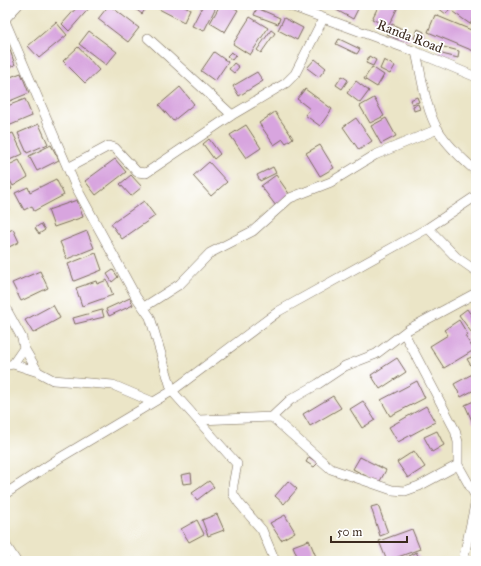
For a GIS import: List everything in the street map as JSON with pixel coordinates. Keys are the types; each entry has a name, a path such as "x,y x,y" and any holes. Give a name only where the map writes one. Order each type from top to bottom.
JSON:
{"street":[{"path":"18,5 5,20 75,186 136,297 144,307 155,330 172,391 200,420 237,464 233,494 238,503 262,530 275,561"},
{"name":"Randa Road","path":"288,5 416,52 476,78"},
{"path":"68,168 110,146 115,148 137,172 146,173 232,115 286,83 295,74 323,19"},
{"path":"148,38 232,115"},
{"path":"416,52 428,102 438,129 452,148 476,171"},
{"path":"144,307 180,284 210,253 253,231 290,198 331,182 375,155 438,129"},
{"path":"5,494 58,459 172,391 279,311 428,228 476,196"},
{"path":"428,228 456,257 476,271"},
{"path":"200,420 272,417 290,400 345,366 376,354 404,333 476,293"},
{"path":"5,307 22,338 24,348 38,372"},
{"path":"404,333 455,430 458,442 458,465 476,498 463,561"},
{"path":"24,348 9,365 38,372 53,380 113,385 153,402"},
{"path":"272,417 331,469 392,490 405,491 419,486 458,465"},
{"path":"5,544 16,561"}],"building":[{"path":"79,5 92,5 69,31 62,24"},
{"path":"109,5 139,28 128,42 98,19"},
{"path":"130,5 148,5 142,14"},
{"path":"159,5 183,5 190,9 184,22 157,8"},
{"path":"203,5 217,5 204,31 192,26"},
{"path":"220,5 229,5 238,10 225,32 210,23"},
{"path":"245,5 252,5 250,9 244,7"},
{"path":"327,5 360,5 353,19"},
{"path":"379,5 399,5 388,27 372,19"},
{"path":"434,5 450,5 452,6 446,14"},
{"path":"458,5 476,5 476,15 470,24 453,12"},
{"path":"257,8 280,18 278,24 254,15"},
{"path":"435,15 476,32 476,52 428,32"},
{"path":"250,17 268,28 250,55 233,44"},
{"path":"284,18 303,28 297,40 278,30"},
{"path":"56,22 67,35 39,58 28,46"},
{"path":"392,24 412,34 409,41 399,37 398,39 387,34"},
{"path":"418,29 424,32 421,41 414,38"},
{"path":"271,30 275,33 261,53 257,50"},
{"path":"89,31 117,52 106,65 79,44"},
{"path":"339,39 360,49 357,54 336,44"},
{"path":"7,41 15,65 5,68 5,62 7,62 5,42"},
{"path":"440,46 459,51 458,58 438,53"},
{"path":"78,47 99,70 85,83 63,61"},
{"path":"214,52 228,62 215,81 201,71"},
{"path":"231,52 236,55 232,60 227,56"},
{"path":"369,56 376,60 373,66 366,63"},
{"path":"315,59 326,68 319,77 307,68"},
{"path":"384,60 395,66 390,74 380,69"},
{"path":"234,63 239,67 234,73 229,69"},
{"path":"372,67 384,75 377,87 364,79"},
{"path":"257,72 263,81 239,96 233,86"},
{"path":"21,73 29,93 5,103 5,79"},
{"path":"342,76 348,80 342,89 336,85"},
{"path":"356,81 369,91 360,103 347,93"},
{"path":"180,87 194,104 173,121 159,105"},
{"path":"305,89 332,109 320,126 305,115 310,109 297,99"},
{"path":"417,97 419,102 412,104 410,100"},
{"path":"374,98 384,116 370,123 360,106"},
{"path":"25,99 32,116 6,127 5,107"},
{"path":"418,104 420,109 414,111 413,106"},
{"path":"275,112 293,138 286,143 283,139 274,145 259,123"},
{"path":"356,118 372,141 359,150 343,127"},
{"path":"386,118 396,136 381,144 371,126"},
{"path":"39,124 48,144 27,153 18,133"},
{"path":"246,125 261,148 246,158 230,135"},
{"path":"13,133 23,154 5,162 5,136"},
{"path":"209,139 220,154 214,159 203,144"},
{"path":"51,145 59,160 37,171 29,156"},
{"path":"320,145 334,168 320,176 306,153"},
{"path":"115,159 126,172 96,195 85,181"},
{"path":"19,160 28,177 13,186 5,171 5,167"},
{"path":"209,162 227,182 211,196 193,176"},
{"path":"273,167 276,173 260,181 257,175"},
{"path":"5,174 12,189 5,192"},
{"path":"131,175 142,187 131,196 120,184"},
{"path":"276,175 290,195 276,206 261,186"},
{"path":"56,179 64,195 34,211 32,206 24,210 15,193 28,187 30,192"},
{"path":"77,200 83,217 54,227 48,210"},
{"path":"144,201 155,216 122,239 111,224"},
{"path":"5,202 9,210 5,212"},
{"path":"41,224 45,230 39,234 35,228"},
{"path":"13,229 19,242 5,249 5,233"},
{"path":"87,231 94,248 67,259 60,242"},
{"path":"96,253 102,270 74,281 68,264"},
{"path":"113,270 118,277 112,282 107,274"},
{"path":"40,271 48,288 21,301 12,283"},
{"path":"107,280 113,295 82,306 76,288 96,281 97,284"},
{"path":"130,298 133,305 109,316 106,309"},
{"path":"53,305 60,318 33,333 25,320"},
{"path":"467,309 476,322 476,339 459,315"},
{"path":"102,310 104,317 75,324 73,318"},
{"path":"459,320 468,335 465,336 474,350 444,368 430,346 448,335 444,330"},
{"path":"476,355 476,364 472,367 467,359"},
{"path":"397,358 406,372 380,389 371,375"},
{"path":"476,372 476,389 461,397 454,384"},
{"path":"417,381 425,398 390,416 381,400"},
{"path":"333,396 341,408 310,426 303,414"},
{"path":"476,400 476,422 473,423 465,405"},
{"path":"363,401 375,420 362,428 350,409"},
{"path":"426,406 435,422 398,442 389,427"},
{"path":"437,431 444,445 432,452 424,437"},
{"path":"414,451 425,467 408,478 397,462"},
{"path":"309,457 318,463 314,467 306,462"},
{"path":"360,457 386,470 379,483 353,469"},
{"path":"191,473 192,483 183,484 181,475"},
{"path":"209,481 214,487 197,500 192,493"},
{"path":"288,481 297,489 284,504 275,496"},
{"path":"378,505 388,533 380,536 371,507"},
{"path":"217,514 224,530 208,536 202,520"},
{"path":"285,515 295,532 281,540 270,523"},
{"path":"197,520 204,534 189,542 181,529"},
{"path":"476,527 476,537 471,531"},
{"path":"412,529 420,549 387,561 379,541"},
{"path":"309,540 317,559 312,561 299,561 293,546"},
{"path":"416,552 421,561 399,561"}]}
